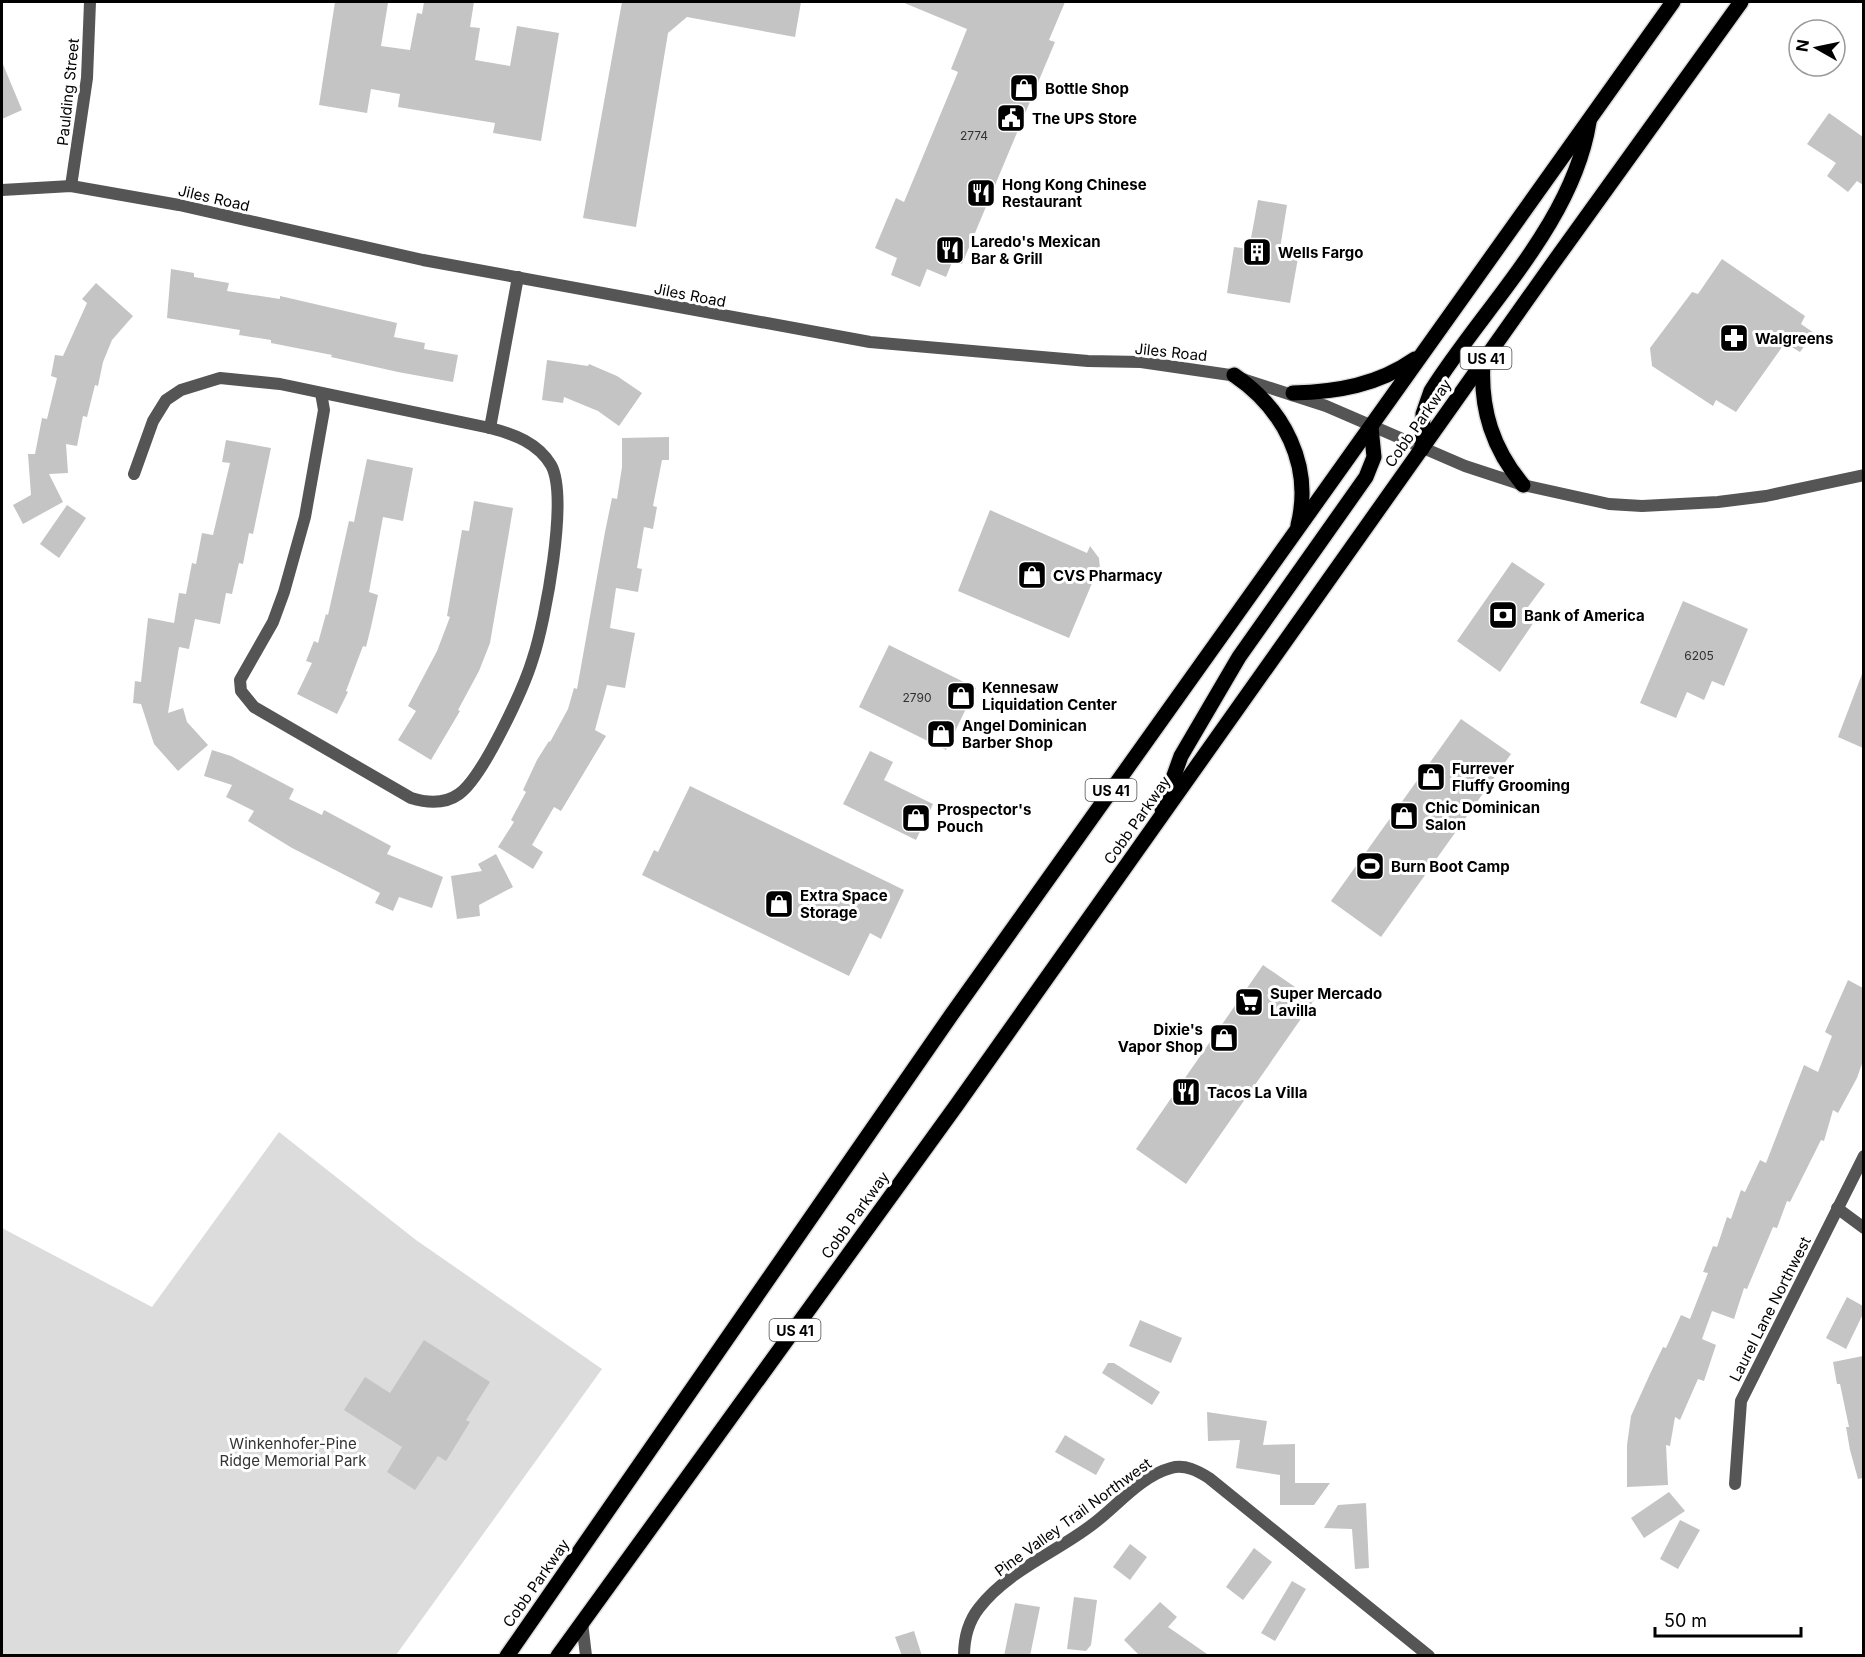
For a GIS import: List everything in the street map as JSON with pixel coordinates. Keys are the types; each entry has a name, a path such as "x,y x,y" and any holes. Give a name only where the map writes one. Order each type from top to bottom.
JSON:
{"main road":[{"name":"Cobb Parkway","path":"507,1656 784,1253 1673,2"},
{"name":"Cobb Parkway","path":"558,1656 712,1446 1483,362 1742,2"},
{"path":"1422,449 1422,421 1431,392 1551,219 1581,158 1590,119"},
{"path":"1293,393 1339,389 1379,379 1399,370 1428,346"},
{"path":"1483,362 1485,410 1494,441 1523,485"},
{"path":"1234,375 1249,385 1273,411 1299,459 1303,477 1296,532"},
{"path":"1160,819 1174,772 1239,657 1369,472 1374,457 1371,427"}],"street":[{"name":"Paulding Street","path":"70,186 83,112 90,2"},
{"name":"Jiles Road","path":"2,190 70,186 179,205 339,242 518,278 870,342 1141,362 1234,375 1293,393 1422,449 1523,485 1609,504 1642,506 1718,502 1766,496 1863,475"},
{"path":"490,428 518,278"},
{"path":"134,474 153,421 166,400 181,390 220,378 280,384 490,428 513,434 537,448 551,466 559,499 548,587 533,660 490,750 471,781 460,793 445,801 423,802 304,738 254,707 241,691 240,680 243,670 273,622 305,517 324,410 321,393"},
{"name":"Laurel Lane Northwest","path":"1735,1484 1741,1401 1863,1156"},
{"path":"1838,1208 1863,1228"},
{"name":"Pine Valley Trail Northwest","path":"964,1656 966,1633 986,1599 1094,1524 1159,1472 1174,1467 1188,1467 1209,1478 1429,1656"},
{"path":"582,1622 586,1656"}],"green space":[{"name":"Winkenhofer-Pine Ridge Memorial Park","path":"279,1132 416,1240 602,1369 396,1655 2,1655 2,1228 152,1307"}],"building":[{"path":"335,2 388,3 381,46 410,50 417,13 422,14 424,2 474,2 470,27 480,28 475,60 510,66 517,26 559,33 541,141 493,133 495,123 398,107 400,94 371,89 367,113 319,105"},
{"path":"622,2 801,2 795,37 687,17 668,33 636,227 583,218"},
{"path":"902,2 1065,2 1049,40 1055,42 962,264 953,260 946,277 927,269 920,287 891,275 897,258 875,248 896,198 904,202 958,72 951,69 967,29"},
{"path":"2,62 22,110 2,119"},
{"path":"1829,113 1863,137 1863,185 1857,181 1848,192 1827,176 1836,163 1807,144"},
{"name":"Wells Fargo","path":"1258,200 1287,205 1279,255 1298,258 1290,303 1227,293 1234,247 1249,249"},
{"name":"Walgreens","path":"1722,259 1805,316 1801,324 1814,333 1800,352 1785,343 1736,412 1716,400 1713,406 1652,366 1650,348 1692,292 1698,294"},
{"path":"171,269 194,273 194,277 229,283 227,291 280,299 280,296 397,323 394,337 425,343 424,349 458,355 453,382 271,343 271,340 239,335 240,330 167,318"},
{"path":"96,283 133,316 112,340 103,362 98,386 95,385 87,417 83,416 77,446 66,444 68,473 49,474 63,502 23,524 13,505 31,495 28,454 35,454 42,418 47,419 57,378 51,376 55,355 63,356 87,303 82,299"},
{"path":"547,360 588,366 589,364 617,376 642,393 619,426 598,411 564,397 563,403 542,400"},
{"path":"669,437 669,460 662,460 653,506 657,507 653,529 644,527 637,568 642,569 638,592 616,588 610,628 635,633 625,688 607,685 595,730 606,736 561,811 554,807 532,845 543,852 533,869 498,847 514,822 511,820 526,792 523,790 537,760 568,709 574,688 577,689 612,498 617,499 622,467 622,438"},
{"path":"226,440 271,448 253,534 249,533 243,564 239,563 232,594 226,593 220,624 195,619 189,649 179,647 168,713 183,708 187,722 208,745 178,771 154,744 141,704 133,703 135,681 141,682 148,618 174,623 179,593 186,594 192,563 196,564 202,533 213,535 230,463 222,462"},
{"path":"367,459 413,468 403,521 383,517 369,592 378,595 371,627 366,647 363,646 346,691 348,692 337,714 297,694 312,663 306,661 314,641 318,643 326,614 328,615 349,521 354,522"},
{"path":"474,501 513,508 490,643 479,671 458,710 460,711 431,760 398,740 416,711 408,706 437,651 450,617 447,616 462,530 469,531"},
{"path":"67,505 86,518 59,558 40,544"},
{"name":"CVS Pharmacy","path":"990,510 1087,553 1090,546 1099,558 1101,578 1095,576 1069,638 958,591"},
{"name":"Bank of America","path":"1512,562 1545,584 1525,611 1536,619 1500,672 1457,641"},
{"path":"1683,601 1748,629 1724,686 1712,681 1704,700 1687,692 1676,718 1640,703"},
{"path":"889,645 976,688 946,750 859,707"},
{"path":"1863,674 1863,748 1838,737"},
{"path":"1461,719 1511,754 1381,937 1331,901"},
{"path":"212,750 231,756 294,789 289,799 322,815 324,810 391,846 387,854 443,877 432,908 399,897 393,911 375,903 380,893 292,848 248,821 254,811 226,797 232,785 204,776"},
{"path":"870,751 893,762 884,780 933,804 916,840 843,804"},
{"path":"690,786 904,890 881,939 870,933 849,976 642,875 654,850 658,852"},
{"path":"496,854 513,887 479,905 480,916 457,919 451,876 482,871 478,864"},
{"path":"1263,965 1314,1000 1186,1184 1136,1149"},
{"path":"1848,980 1863,988 1863,1061 1857,1078 1838,1113 1833,1110 1824,1141 1821,1140 1790,1202 1787,1201 1777,1228 1773,1227 1747,1289 1744,1288 1734,1319 1712,1311 1702,1339 1716,1345 1704,1381 1698,1379 1680,1420 1675,1417 1670,1446 1666,1445 1668,1485 1627,1487 1627,1445 1631,1416 1663,1347 1666,1348 1681,1315 1690,1319 1708,1273 1703,1272 1713,1246 1717,1247 1727,1217 1731,1219 1741,1190 1745,1192 1760,1160 1766,1163 1804,1065 1818,1072 1832,1036 1825,1032"},
{"path":"1847,1297 1863,1306 1863,1314 1846,1349 1826,1338"},
{"path":"1140,1320 1182,1338 1171,1363 1129,1346"},
{"path":"424,1340 490,1382 466,1420 470,1422 446,1461 438,1456 415,1490 387,1472 402,1447 344,1410 365,1377 390,1393"},
{"path":"1863,1356 1863,1478 1858,1479 1850,1450 1846,1427 1849,1427 1840,1384 1837,1384 1833,1362"},
{"path":"1108,1363 1114,1363 1160,1392 1152,1405 1102,1373"},
{"path":"1207,1412 1267,1421 1263,1445 1295,1444 1295,1483 1330,1483 1314,1505 1280,1505 1280,1475 1236,1468 1240,1440 1208,1441"},
{"path":"1065,1435 1105,1459 1096,1475 1055,1452"},
{"path":"1669,1492 1685,1511 1644,1538 1631,1518"},
{"path":"1366,1503 1369,1568 1355,1569 1352,1529 1324,1528 1338,1505"},
{"path":"1680,1520 1700,1530 1678,1569 1660,1559"},
{"path":"1130,1544 1147,1557 1130,1580 1113,1567"},
{"path":"1254,1548 1272,1562 1243,1600 1226,1587"},
{"path":"1292,1581 1306,1589 1275,1641 1261,1633"},
{"path":"1074,1597 1097,1600 1091,1645 1086,1651 1067,1649"},
{"path":"1160,1602 1177,1617 1168,1627 1210,1656 1140,1656 1124,1640"},
{"path":"1015,1603 1040,1607 1030,1656 1004,1656"},
{"path":"914,1631 922,1656 902,1656 895,1637"}],"place":[{"name":"Bottle Shop","path":"1024,88"},
{"name":"The UPS Store","path":"1011,118"},
{"name":"Hong Kong Chinese Restaurant","path":"981,193"},
{"name":"Laredo's Mexican Bar & Grill","path":"950,250"},
{"name":"Wells Fargo","path":"1257,252"},
{"name":"Walgreens","path":"1734,338"},
{"name":"CVS Pharmacy","path":"1032,575"},
{"name":"Bank of America","path":"1503,615"},
{"name":"Kennesaw Liquidation Center","path":"961,696"},
{"name":"Angel Dominican Barber Shop","path":"941,734"},
{"name":"Furrever Fluffy Grooming","path":"1431,777"},
{"name":"Chic Dominican Salon","path":"1404,816"},
{"name":"Prospector's Pouch","path":"916,818"},
{"name":"Burn Boot Camp","path":"1370,866"},
{"name":"Extra Space Storage","path":"779,904"},
{"name":"Super Mercado Lavilla","path":"1249,1002"},
{"name":"Dixie's Vapor Shop","path":"1224,1038"},
{"name":"Tacos La Villa","path":"1186,1092"}]}
